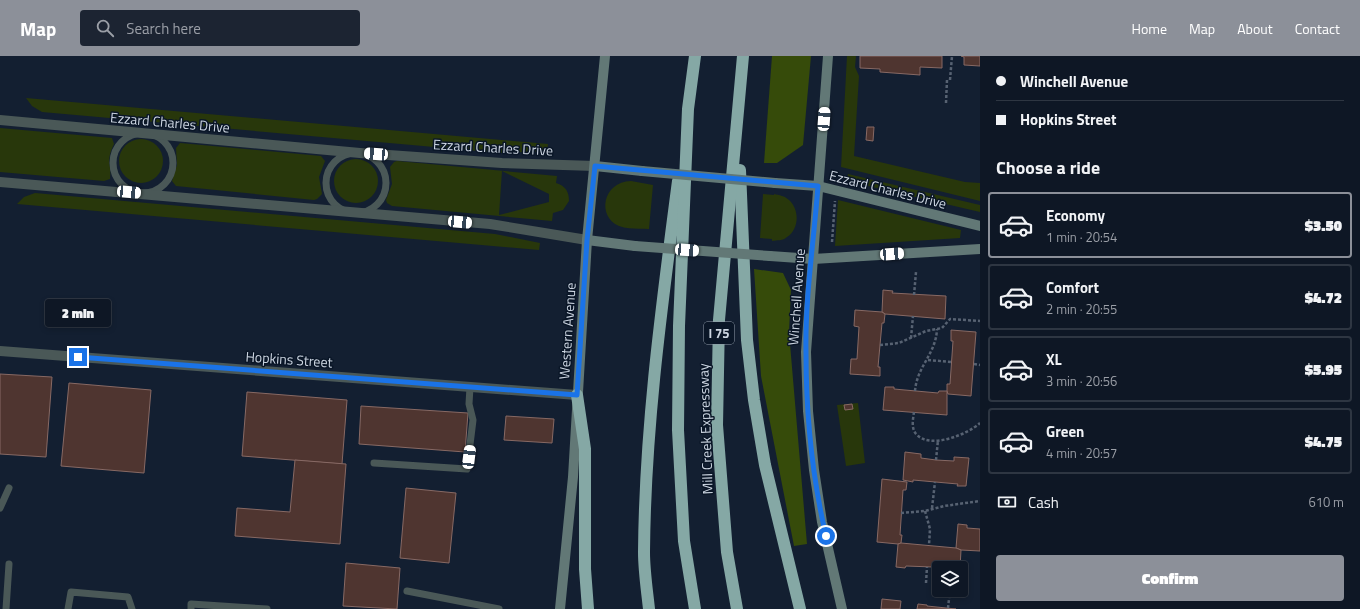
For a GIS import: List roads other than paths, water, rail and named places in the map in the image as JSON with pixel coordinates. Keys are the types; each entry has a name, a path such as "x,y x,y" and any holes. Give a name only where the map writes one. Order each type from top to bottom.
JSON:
{"highway":[{"name":"Mill Creek Expressway","path":"695,56 688,109 679,326 678,430 684,540 695,609"},
{"name":"Mill Creek Expressway","path":"737,609 727,552 717,425 719,320 738,119 742,56"},
{"path":"649,609 644,553 649,438 658,327 688,109"},
{"path":"738,119 747,340 754,400 766,472 800,609"},
{"path":"577,395 585,449 585,569 588,609"}],"main road":[{"name":"Western Avenue","path":"560,609 573,477 587,240 605,56"},
{"name":"Winchell Avenue","path":"828,56 806,352 808,411 814,470 822,522 842,609"},
{"name":"Ezzard Charles Drive","path":"595,166 818,186 980,226"},
{"path":"587,240 635,246 813,259 980,249"}],"street":[{"name":"Ezzard Charles Drive","path":"0,120 360,153 502,164 595,166"},
{"path":"0,182 144,193 490,224 587,240"},
{"name":"Hopkins Street","path":"0,351 577,395"}],"lane":[{"path":"138,134 148,134 159,138 166,144 171,152 173,162 168,180 162,187 154,191 144,193 134,192 120,182 116,176 113,160 117,149 123,141 138,134"},
{"path":"360,153 373,158 381,165 385,174 386,183 385,192 380,200 367,211 356,213 344,210 334,203 327,190 326,181 329,170 334,162 342,156 360,153"},
{"path":"374,463 467,469 473,420 469,404 470,387"},
{"path":"0,508 8,488"},
{"path":"6,609 9,564"},
{"path":"407,591 499,609"},
{"path":"68,609 71,592 128,597 132,609"},
{"path":"191,609 192,604 267,609"}]}
